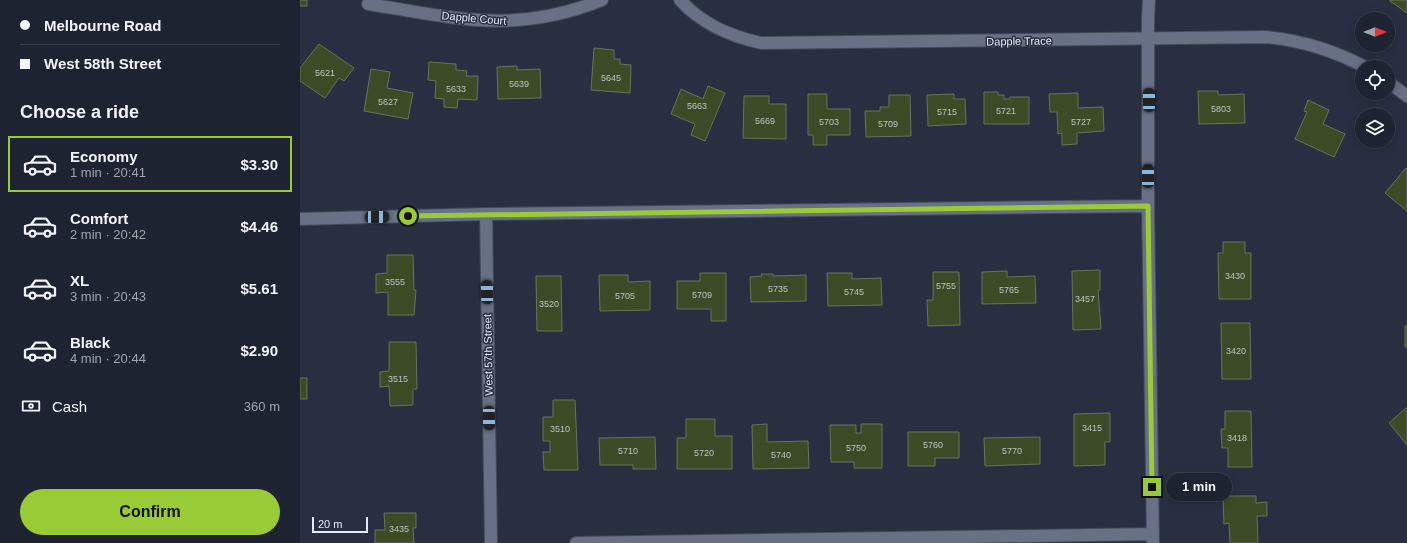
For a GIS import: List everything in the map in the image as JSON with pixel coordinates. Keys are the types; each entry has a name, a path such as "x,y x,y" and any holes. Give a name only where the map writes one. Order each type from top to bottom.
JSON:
{"street":[{"name":"Dapple Court","path":"368,4 466,20 502,22 536,19 562,14 602,0"},
{"name":"Dapple Trace","path":"680,0 695,14 717,29 742,39 765,43 1281,38 1308,43 1332,51 1355,62"},
{"path":"576,543 1153,539 1148,206 1149,0"},
{"path":"1395,87 1407,96"},
{"path":"300,219 486,214 1148,206"},
{"name":"West 57th Street","path":"486,214 491,543"}],"building":[{"path":"300,0 307,0 307,6 300,6"},
{"path":"1407,0 1407,13 1390,1"},
{"path":"319,44 354,68 344,81 339,78 325,98 300,81 300,68"},
{"path":"594,48 614,50 614,59 620,59 620,64 631,65 630,93 591,90"},
{"path":"429,62 456,64 456,70 467,71 466,76 478,76 477,100 458,99 457,108 444,107 444,99 435,98 436,81 428,80"},
{"path":"517,66 517,70 540,69 541,98 498,99 497,67"},
{"path":"371,69 390,72 387,88 413,93 408,119 364,111"},
{"path":"708,86 725,93 705,141 691,135 695,124 671,114 681,89 703,99"},
{"path":"1198,91 1218,91 1218,95 1244,94 1245,123 1199,124"},
{"path":"984,92 998,92 998,95 1004,95 1004,99 1010,99 1010,97 1029,97 1029,124 984,124"},
{"path":"1078,93 1078,108 1103,107 1104,131 1077,133 1077,144 1062,145 1062,133 1058,134 1057,112 1050,112 1049,94"},
{"path":"808,94 827,94 827,109 850,109 850,135 827,135 827,145 813,145 813,135 808,135"},
{"path":"954,94 954,99 965,99 966,124 928,126 927,95"},
{"path":"889,95 910,95 911,136 866,137 865,111 880,111 880,107 889,107"},
{"path":"744,96 769,96 769,104 786,104 786,139 743,138"},
{"path":"1308,100 1329,110 1323,124 1345,134 1334,157 1295,139 1307,112 1304,111"},
{"path":"1406,168 1407,169 1407,211 1385,193"},
{"path":"1223,242 1245,242 1245,253 1251,253 1251,299 1219,299 1218,253 1223,253"},
{"path":"387,255 413,255 414,290 416,290 414,315 388,315 388,292 376,293 376,274 387,273"},
{"path":"1100,270 1100,290 1098,290 1101,329 1073,330 1072,271"},
{"path":"1007,271 1007,277 1035,276 1036,303 982,304 982,272"},
{"path":"933,272 959,272 960,325 928,326 927,300 933,300"},
{"path":"700,273 726,273 726,321 711,321 711,309 677,309 677,281 700,281"},
{"path":"827,273 852,273 852,279 881,278 882,305 828,306"},
{"path":"761,274 773,274 773,276 806,275 806,301 751,302 750,277 762,276"},
{"path":"599,275 628,275 628,282 650,281 650,310 600,311"},
{"path":"536,276 561,276 562,331 537,331"},
{"path":"1221,323 1250,323 1251,379 1222,379"},
{"path":"1405,326 1407,326 1407,347 1405,347"},
{"path":"389,342 416,342 417,389 413,389 413,405 390,406 389,386 380,387 380,372 389,371"},
{"path":"300,378 307,378 307,399 300,399"},
{"path":"553,400 575,400 578,470 544,470 543,452 550,452 550,441 543,441 543,417 553,417"},
{"path":"1407,407 1407,445 1389,423"},
{"path":"1225,411 1251,411 1252,467 1228,467 1228,448 1222,448 1221,429 1225,429"},
{"path":"1110,413 1110,442 1105,442 1105,465 1074,466 1074,414"},
{"path":"686,419 715,419 715,436 732,436 732,469 677,469 677,438 686,438"},
{"path":"767,424 767,442 808,441 809,468 753,469 752,425"},
{"path":"861,424 882,424 882,468 854,468 854,462 831,462 830,425 856,425 856,433 861,433"},
{"path":"908,432 959,432 959,458 935,458 935,466 908,466"},
{"path":"655,437 656,469 633,469 633,465 600,465 599,438"},
{"path":"1040,437 1040,464 985,466 984,438"},
{"path":"1223,496 1256,496 1256,503 1267,502 1267,516 1257,516 1258,543 1230,543 1229,523 1224,524"},
{"path":"384,513 416,513 416,528 413,528 414,543 375,543 375,530 385,530"}],"route":[{"path":"408,216 1148,206 1152,487"}]}
